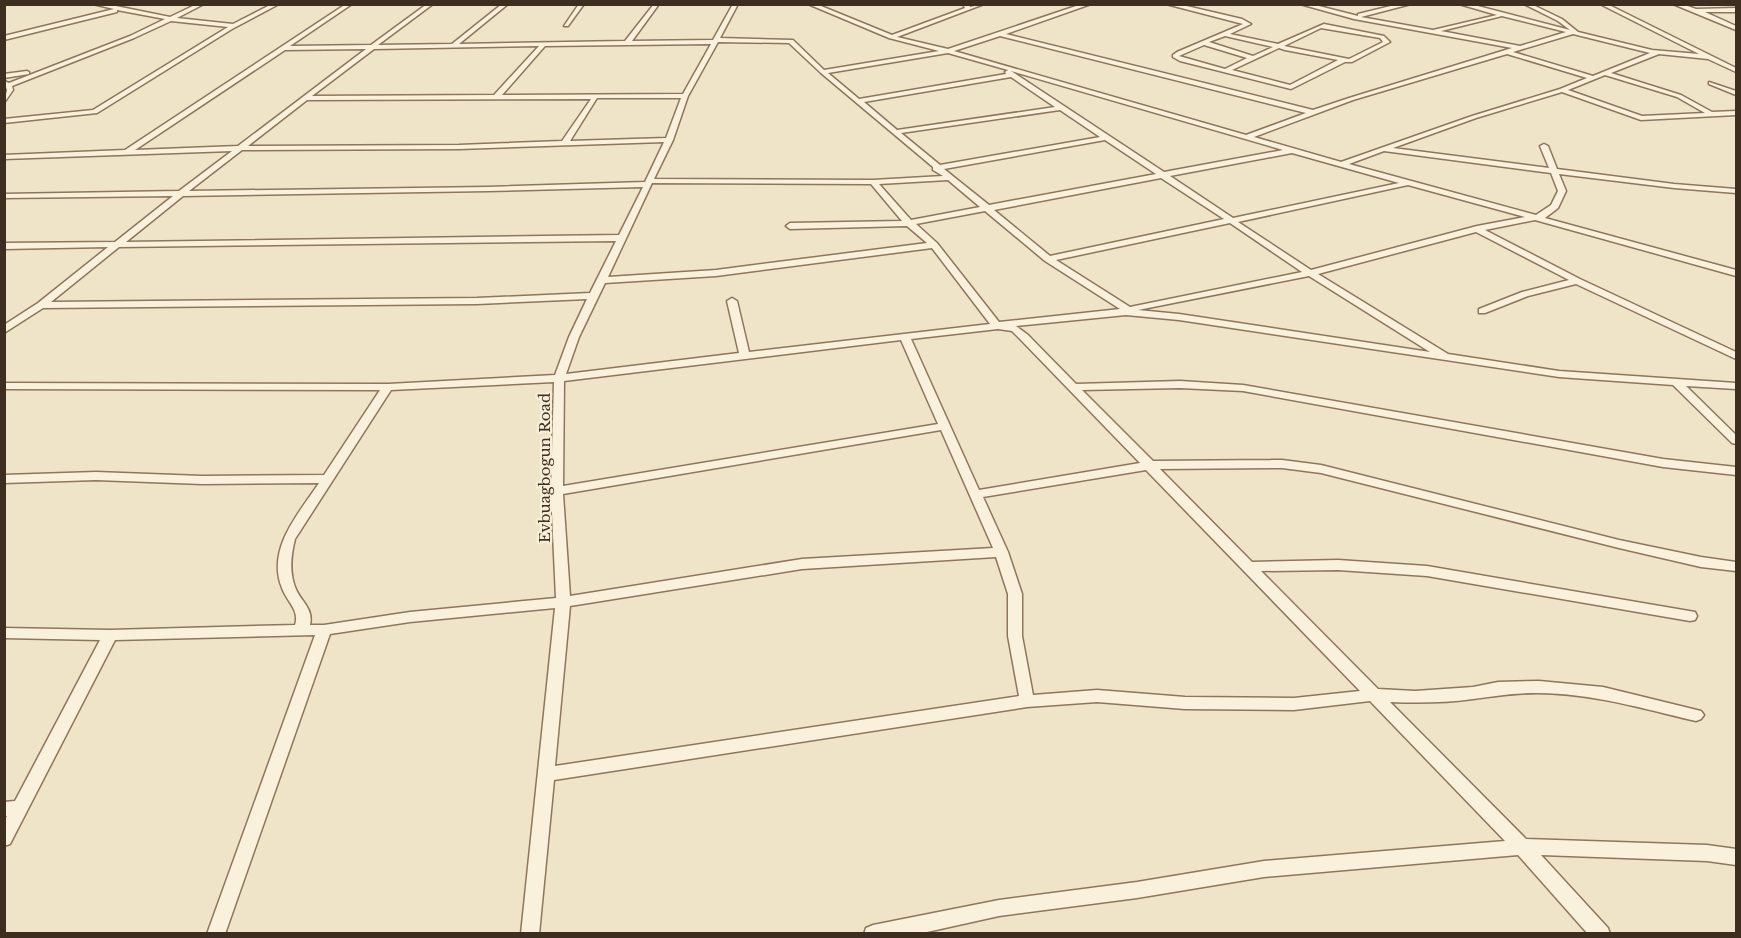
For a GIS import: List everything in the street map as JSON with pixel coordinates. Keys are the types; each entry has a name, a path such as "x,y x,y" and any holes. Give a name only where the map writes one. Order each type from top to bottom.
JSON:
{"street":[{"path":"95,4 171,19 234,26"},
{"path":"4,101 10,90 7,84 111,46 202,4"},
{"path":"4,121 95,112 234,26 277,4"},
{"path":"127,152 350,4"},
{"path":"4,330 41,305 304,98 431,4"},
{"path":"454,45 506,4"},
{"path":"566,25 582,4"},
{"path":"628,42 657,4"},
{"name":"Evbuagbogun Road","path":"530,933 548,774 563,602 556,492 559,378 574,337 669,140 686,96 736,4"},
{"path":"810,4 891,37 948,51 1008,72 1737,273"},
{"path":"891,37 967,7 982,4"},
{"path":"823,72 948,51 1089,4"},
{"path":"1168,4 1248,24 1175,56 1225,71 1292,87 1342,61 1356,59 1388,42 1387,39 1324,26 1225,71"},
{"path":"1302,4 1354,17 1520,48"},
{"path":"1354,17 1409,4"},
{"path":"1461,4 1657,52 1710,57"},
{"path":"1526,4 1560,20 1576,31"},
{"path":"1602,4 1737,70"},
{"path":"1675,4 1737,28"},
{"path":"4,38 119,10"},
{"path":"1696,11 1737,10"},
{"path":"1431,32 1503,15"},
{"path":"1245,136 1312,112 1576,31"},
{"path":"1001,34 1312,112"},
{"path":"1224,34 1342,61"},
{"path":"284,48 792,41 823,72 984,209 1048,259 1127,311 1559,374 1737,386"},
{"path":"1205,43 1253,58"},
{"path":"496,97 544,44"},
{"path":"1341,164 1387,150 1474,117 1562,90 1592,76 1638,62 1657,52"},
{"path":"1510,53 1592,76"},
{"path":"4,76 49,69"},
{"path":"859,101 1008,72 1310,273 1450,359"},
{"path":"1604,73 1679,96 1710,112"},
{"path":"1246,76 1245,81 1289,93"},
{"path":"1711,83 1737,93"},
{"path":"1562,90 1641,118 1710,112 1737,113"},
{"path":"304,98 686,96"},
{"path":"564,144 595,97"},
{"path":"896,132 1060,108"},
{"path":"936,168 1104,138"},
{"path":"4,157 242,148 459,147 669,140"},
{"path":"4,386 388,387 559,378 1127,311 1310,273 1477,229 1540,217 1555,206 1562,191 1552,171 1544,146"},
{"path":"1387,150 1674,186 1737,191"},
{"path":"790,226 909,223 1294,151"},
{"path":"4,196 179,195 648,183 873,182 948,178"},
{"path":"873,182 909,223 934,245 996,325 1015,329 1152,465 1522,847 1601,933"},
{"path":"1048,259 1233,222 1409,183"},
{"path":"1477,229 1577,281 1737,356"},
{"path":"4,246 623,238"},
{"path":"602,280 716,273 934,245"},
{"path":"1482,311 1525,294 1577,281"},
{"path":"41,305 477,301 594,296"},
{"path":"732,301 746,357"},
{"path":"905,337 1001,552 1015,594 1016,645 1027,701"},
{"path":"1677,383 1737,441"},
{"path":"1074,387 1157,384 1243,388 1663,463 1737,471"},
{"path":"301,629 306,618 304,608 291,593 286,580 285,552 288,539 388,387"},
{"path":"556,492 946,426"},
{"path":"976,494 1152,465 1282,464 1321,469 1518,516 1619,544 1701,562 1737,566"},
{"path":"4,479 96,476 202,480 327,479"},
{"path":"4,633 110,635 324,630 410,617 563,602 802,564 1001,552"},
{"path":"1249,567 1338,565 1427,571 1690,616"},
{"path":"216,933 324,630"},
{"path":"4,839 13,808 110,635"},
{"path":"548,774 1027,701 1096,696 1185,703 1294,704 1373,695 1414,697 1473,693 1498,688 1539,687 1603,693 1696,715"},
{"path":"873,933 999,908 1137,890 1264,869 1522,847 1707,853 1737,857"}]}
